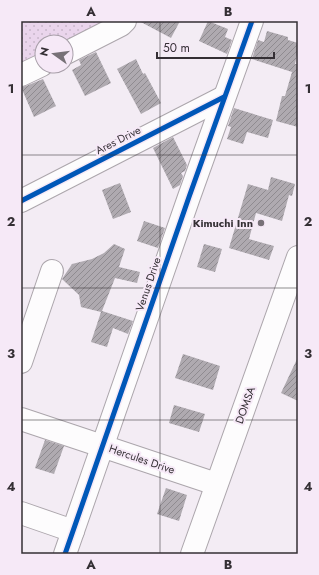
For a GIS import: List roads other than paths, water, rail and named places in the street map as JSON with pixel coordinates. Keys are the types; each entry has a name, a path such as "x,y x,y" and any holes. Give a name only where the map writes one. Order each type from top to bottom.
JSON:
{"street":[{"path":"74,48 121,25 125,21"},
{"name":"Venus Drive","path":"65,554 224,97 252,21"},
{"path":"21,75 34,69"},
{"name":"Ares Drive","path":"21,201 224,97"},
{"name":"DOMSA","path":"192,554 298,257"},
{"path":"21,362 52,271"},
{"name":"Hercules Drive","path":"21,419 216,484"},
{"path":"21,513 73,531"}],"place":[{"name":"Kimuchi Inn","path":"261,223"}]}
